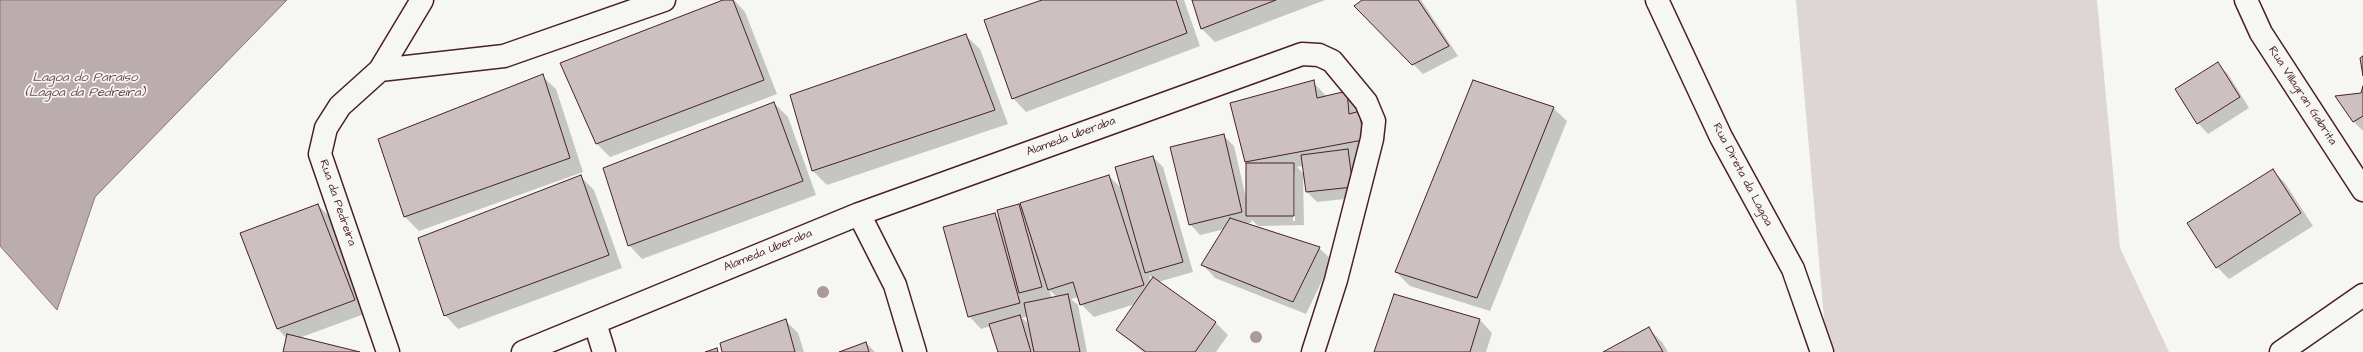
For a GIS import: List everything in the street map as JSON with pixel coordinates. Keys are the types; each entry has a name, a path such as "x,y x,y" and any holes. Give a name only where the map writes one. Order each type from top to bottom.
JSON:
{"street":[{"name":"Rua da Pedreira","path":"388,352 320,154 326,128 340,106 380,70 422,0"},
{"path":"380,70 504,56 619,8 664,0"},
{"name":"Rua Direta da Lagoa","path":"1657,0 1721,137 1793,268 1822,352"},
{"name":"Rua Villagran Gabrita","path":"2246,0 2262,33 2363,190"},
{"name":"Alameda Uberaba","path":"523,352 859,214 1302,54 1319,55 1332,61 1366,102 1374,121 1372,139 1336,280 1313,352"},
{"path":"859,214 894,285 915,352"},
{"path":"2282,352 2363,295"},
{"path":"595,323 604,352"}],"shaded area":[{"path":"1796,0 2097,0 2120,248 2169,352 1827,352"}],"water":[{"name":"Lagoa do Paraíso (Lagoa da Pedreira)","path":"0,0 287,0 95,197 57,310 0,246"}],"building":[{"path":"723,0 733,0 764,80 596,144 560,63"},
{"path":"1042,0 1176,0 1187,33 1012,99 984,20"},
{"path":"1192,0 1276,0 1201,29"},
{"path":"1362,0 1418,0 1449,46 1412,65 1354,6"},
{"path":"966,34 995,110 812,171 790,95"},
{"path":"2363,56 2363,76 2360,58"},
{"path":"2218,62 2240,97 2197,124 2175,89"},
{"path":"543,74 570,158 404,217 378,139"},
{"path":"1314,80 1317,98 1347,91 1349,114 1360,111 1363,140 1245,162 1230,103"},
{"path":"1473,80 1554,107 1477,298 1395,272"},
{"path":"2363,86 2363,116 2353,122 2335,96 2361,93"},
{"path":"774,102 803,181 628,246 603,168"},
{"path":"1224,134 1242,212 1189,225 1170,147"},
{"path":"1348,149 1353,187 1306,192 1301,155"},
{"path":"1153,156 1183,262 1145,273 1115,167"},
{"path":"1246,163 1294,163 1294,216 1246,216"},
{"path":"2273,169 2301,213 2216,268 2187,223"},
{"path":"581,175 609,255 444,316 418,238"},
{"path":"1109,175 1144,285 1080,305 1073,282 1048,290 1020,203"},
{"path":"318,204 355,300 277,329 240,233"},
{"path":"1019,204 1042,287 1019,293 997,210"},
{"path":"995,213 1020,303 968,317 943,227"},
{"path":"1230,218 1320,247 1293,302 1201,265"},
{"path":"1153,277 1216,322 1195,352 1146,352 1116,330"},
{"path":"1068,294 1080,352 1034,352 1024,303"},
{"path":"1394,294 1480,319 1470,352 1374,352"},
{"path":"1020,315 1031,352 998,352 989,324"},
{"path":"786,319 795,352 722,352 720,343"},
{"path":"1649,327 1663,352 1603,352"},
{"path":"287,334 360,352 283,352"},
{"path":"866,342 869,352 839,352"},
{"path":"717,348 718,352 705,352"}]}
